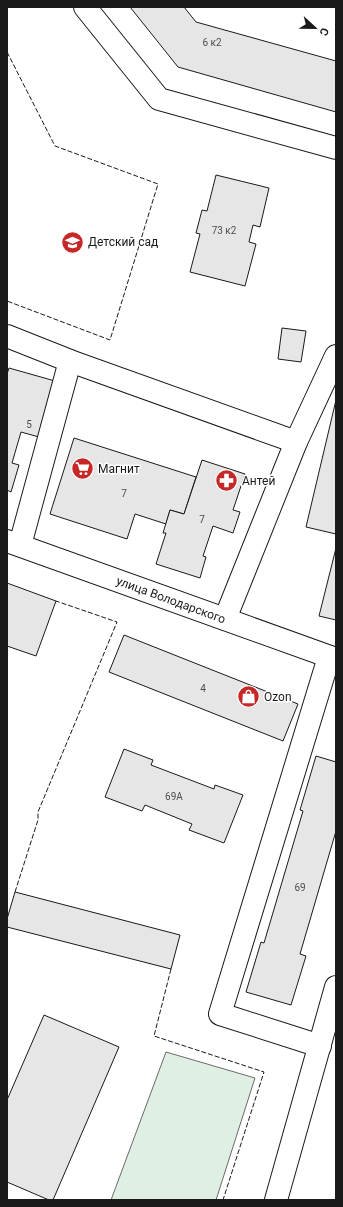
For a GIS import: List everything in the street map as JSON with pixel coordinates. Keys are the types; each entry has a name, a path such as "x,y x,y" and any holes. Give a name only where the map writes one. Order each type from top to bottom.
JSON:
{"street":[{"path":"85,7 159,99 336,148"},
{"path":"7,336 296,442"},
{"path":"225,619 296,442 336,356"},
{"path":"14,543 70,360"},
{"name":"улица Володарского","path":"14,543 332,658"},
{"path":"320,1046 220,1014 332,658"},
{"path":"276,1200 336,987"}],"green space":[{"path":"166,1052 255,1078 216,1200 111,1200"}],"building":[{"path":"130,7 184,7 196,22 336,61 336,112 178,67"},
{"path":"216,175 269,188 260,227 253,225 249,242 256,244 245,286 190,272 200,234 196,233 202,210 207,211"},
{"path":"282,328 306,331 301,362 278,359"},
{"path":"9,368 55,381 46,439 21,432 12,463 19,465 11,492 7,490 7,374"},
{"path":"336,400 336,534 306,527"},
{"path":"74,438 196,477 184,514 170,510 166,524 135,514 127,539 50,514"},
{"path":"202,460 245,474 233,510 240,512 233,533 213,526 203,556 206,557 200,578 156,564 166,533 163,533 170,510 184,514"},
{"path":"336,548 336,620 319,616"},
{"path":"7,583 56,601 36,656 7,646"},
{"path":"124,635 298,704 283,741 109,672"},
{"path":"124,749 153,760 151,765 214,789 215,785 243,795 224,843 189,830 192,824 145,805 142,811 105,797"},
{"path":"316,756 336,762 336,831 300,954 306,956 291,1005 246,992 261,942 264,943 303,811 300,810"},
{"path":"15,892 180,935 171,969 7,927 7,919"},
{"path":"44,1015 119,1047 53,1200 49,1200 7,1182 7,1100"}],"fence":[{"path":"7,52 55,146 158,184 110,340 7,301"},
{"path":"15,892 38,820 38,812 117,622 56,601"},
{"path":"171,969 154,1036 264,1072 223,1200"}],"place":[{"name":"Детский сад","path":"73,242"},
{"name":"Магнит","path":"83,469"},
{"name":"Антей","path":"227,481"},
{"name":"Ozon","path":"248,697"}]}
